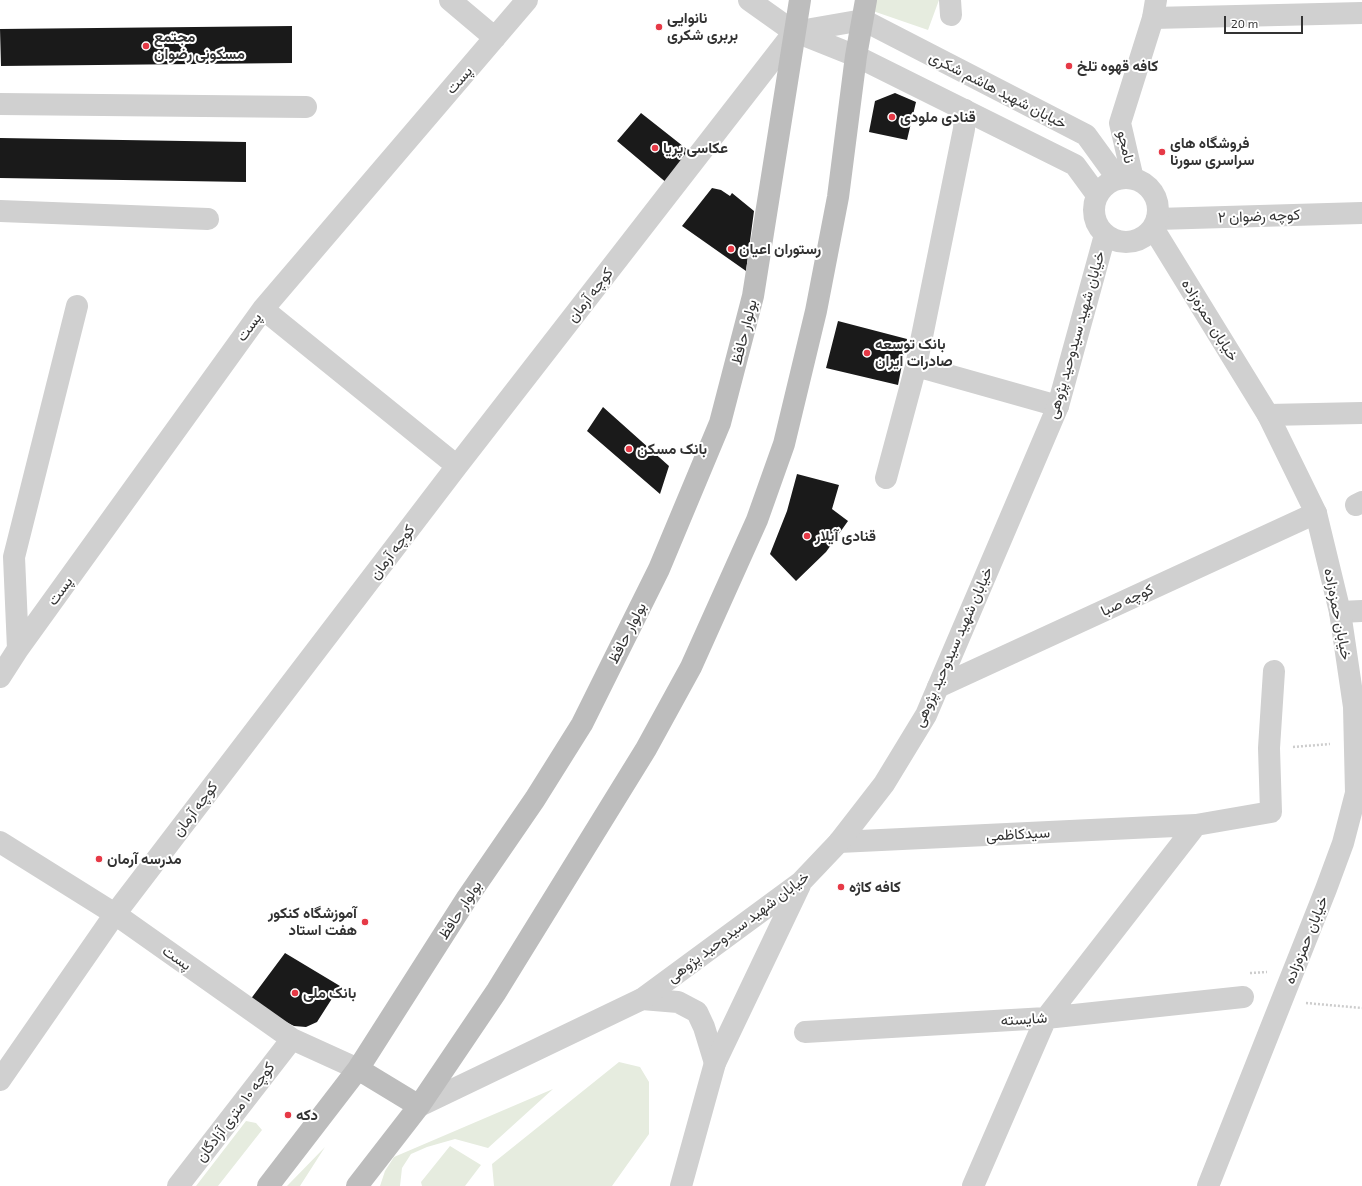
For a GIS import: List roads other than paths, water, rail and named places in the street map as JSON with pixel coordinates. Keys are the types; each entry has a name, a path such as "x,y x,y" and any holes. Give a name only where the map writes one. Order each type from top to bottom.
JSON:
{"main road":[{"name":"بولوار حافظ","path":"268,1186 358,1068 467,898 535,799 582,724 659,569 720,423 753,296 800,0"},
{"path":"357,1186 419,1106 496,992 646,748 690,667 757,520 784,444 816,311 838,197 856,56 864,10"},
{"path":"358,1068 419,1106"}],"street":[{"path":"450,0 495,38"},
{"name":"پست","path":"0,677 18,649 263,309 527,0"},
{"path":"749,0 794,32 856,56 1075,165 1097,195"},
{"path":"1155,9 1362,13"},
{"name":"نامجو","path":"1125,179 1120,123 1155,9"},
{"path":"794,32 864,10"},
{"name":"خیابان شهید هاشم شکری","path":"864,10 1086,135 1125,179"},
{"name":"کوچه آرمان","path":"0,1080 115,914 457,466 794,32"},
{"path":"0,104 306,107"},
{"path":"886,478 916,366 964,128 965,110"},
{"path":"1125,179 1143,183 1156,199 1158,208 1155,224 1146,235 1136,241 1125,243 1114,241 1105,235 1098,227 1094,216 1094,205 1097,195 1104,186 1113,181 1125,179"},
{"path":"0,211 208,219"},
{"name":"کوچه رضوان ۲","path":"1155,224 1362,213"},
{"name":"خیابان حمزه‌زاده","path":"1155,224 1268,415 1316,514 1340,612 1354,707 1356,794 1343,843 1294,971 1208,1186"},
{"name":"خیابان شهید سیدوحید پژوهی","path":"419,1106 642,999 801,882 839,842 884,784 926,715 1058,406 1105,235"},
{"path":"18,649 14,557 77,306"},
{"path":"263,309 457,466"},
{"path":"916,366 1058,406"},
{"path":"1268,415 1362,413"},
{"name":"کوچه صبا","path":"938,687 1316,514"},
{"path":"1340,612 1362,611"},
{"path":"0,637 18,649"},
{"name":"سیدکاظمی","path":"839,842 1196,825 1271,812 1269,748 1274,671"},
{"path":"973,1186 1046,1018 1196,825"},
{"name":"پست","path":"0,842 115,914 292,1039 358,1068"},
{"path":"681,1186 715,1063 801,882"},
{"name":"شایسته","path":"805,1032 1046,1018 1243,997"},
{"path":"642,999 678,1002 697,1012 704,1027 715,1063"},
{"name":"کوچه ۱۰ متری آزادگان","path":"178,1186 292,1039"}],"place":[{"name":"نانوایی بربری شکری","path":"659,27"},
{"name":"مجتمع مسکونی رضوان","path":"146,46"},
{"name":"کافه قهوه تلخ","path":"1069,66"},
{"name":"قنادی ملودی","path":"892,117"},
{"name":"عکاسی پریا","path":"655,148"},
{"name":"فروشگاه های سراسری سورنا","path":"1162,152"},
{"name":"رستوران اعیان","path":"731,249"},
{"name":"بانک توسعه صادرات ایران","path":"867,353"},
{"name":"بانک مسکن","path":"629,449"},
{"name":"قنادی آیلار","path":"807,536"},
{"name":"مدرسه آرمان","path":"99,859"},
{"name":"کافه کاژه","path":"841,887"},
{"name":"آموزشگاه کنکور هفت استاد","path":"365,922"},
{"name":"بانک ملی","path":"295,993"},
{"name":"دکه","path":"288,1115"}]}
